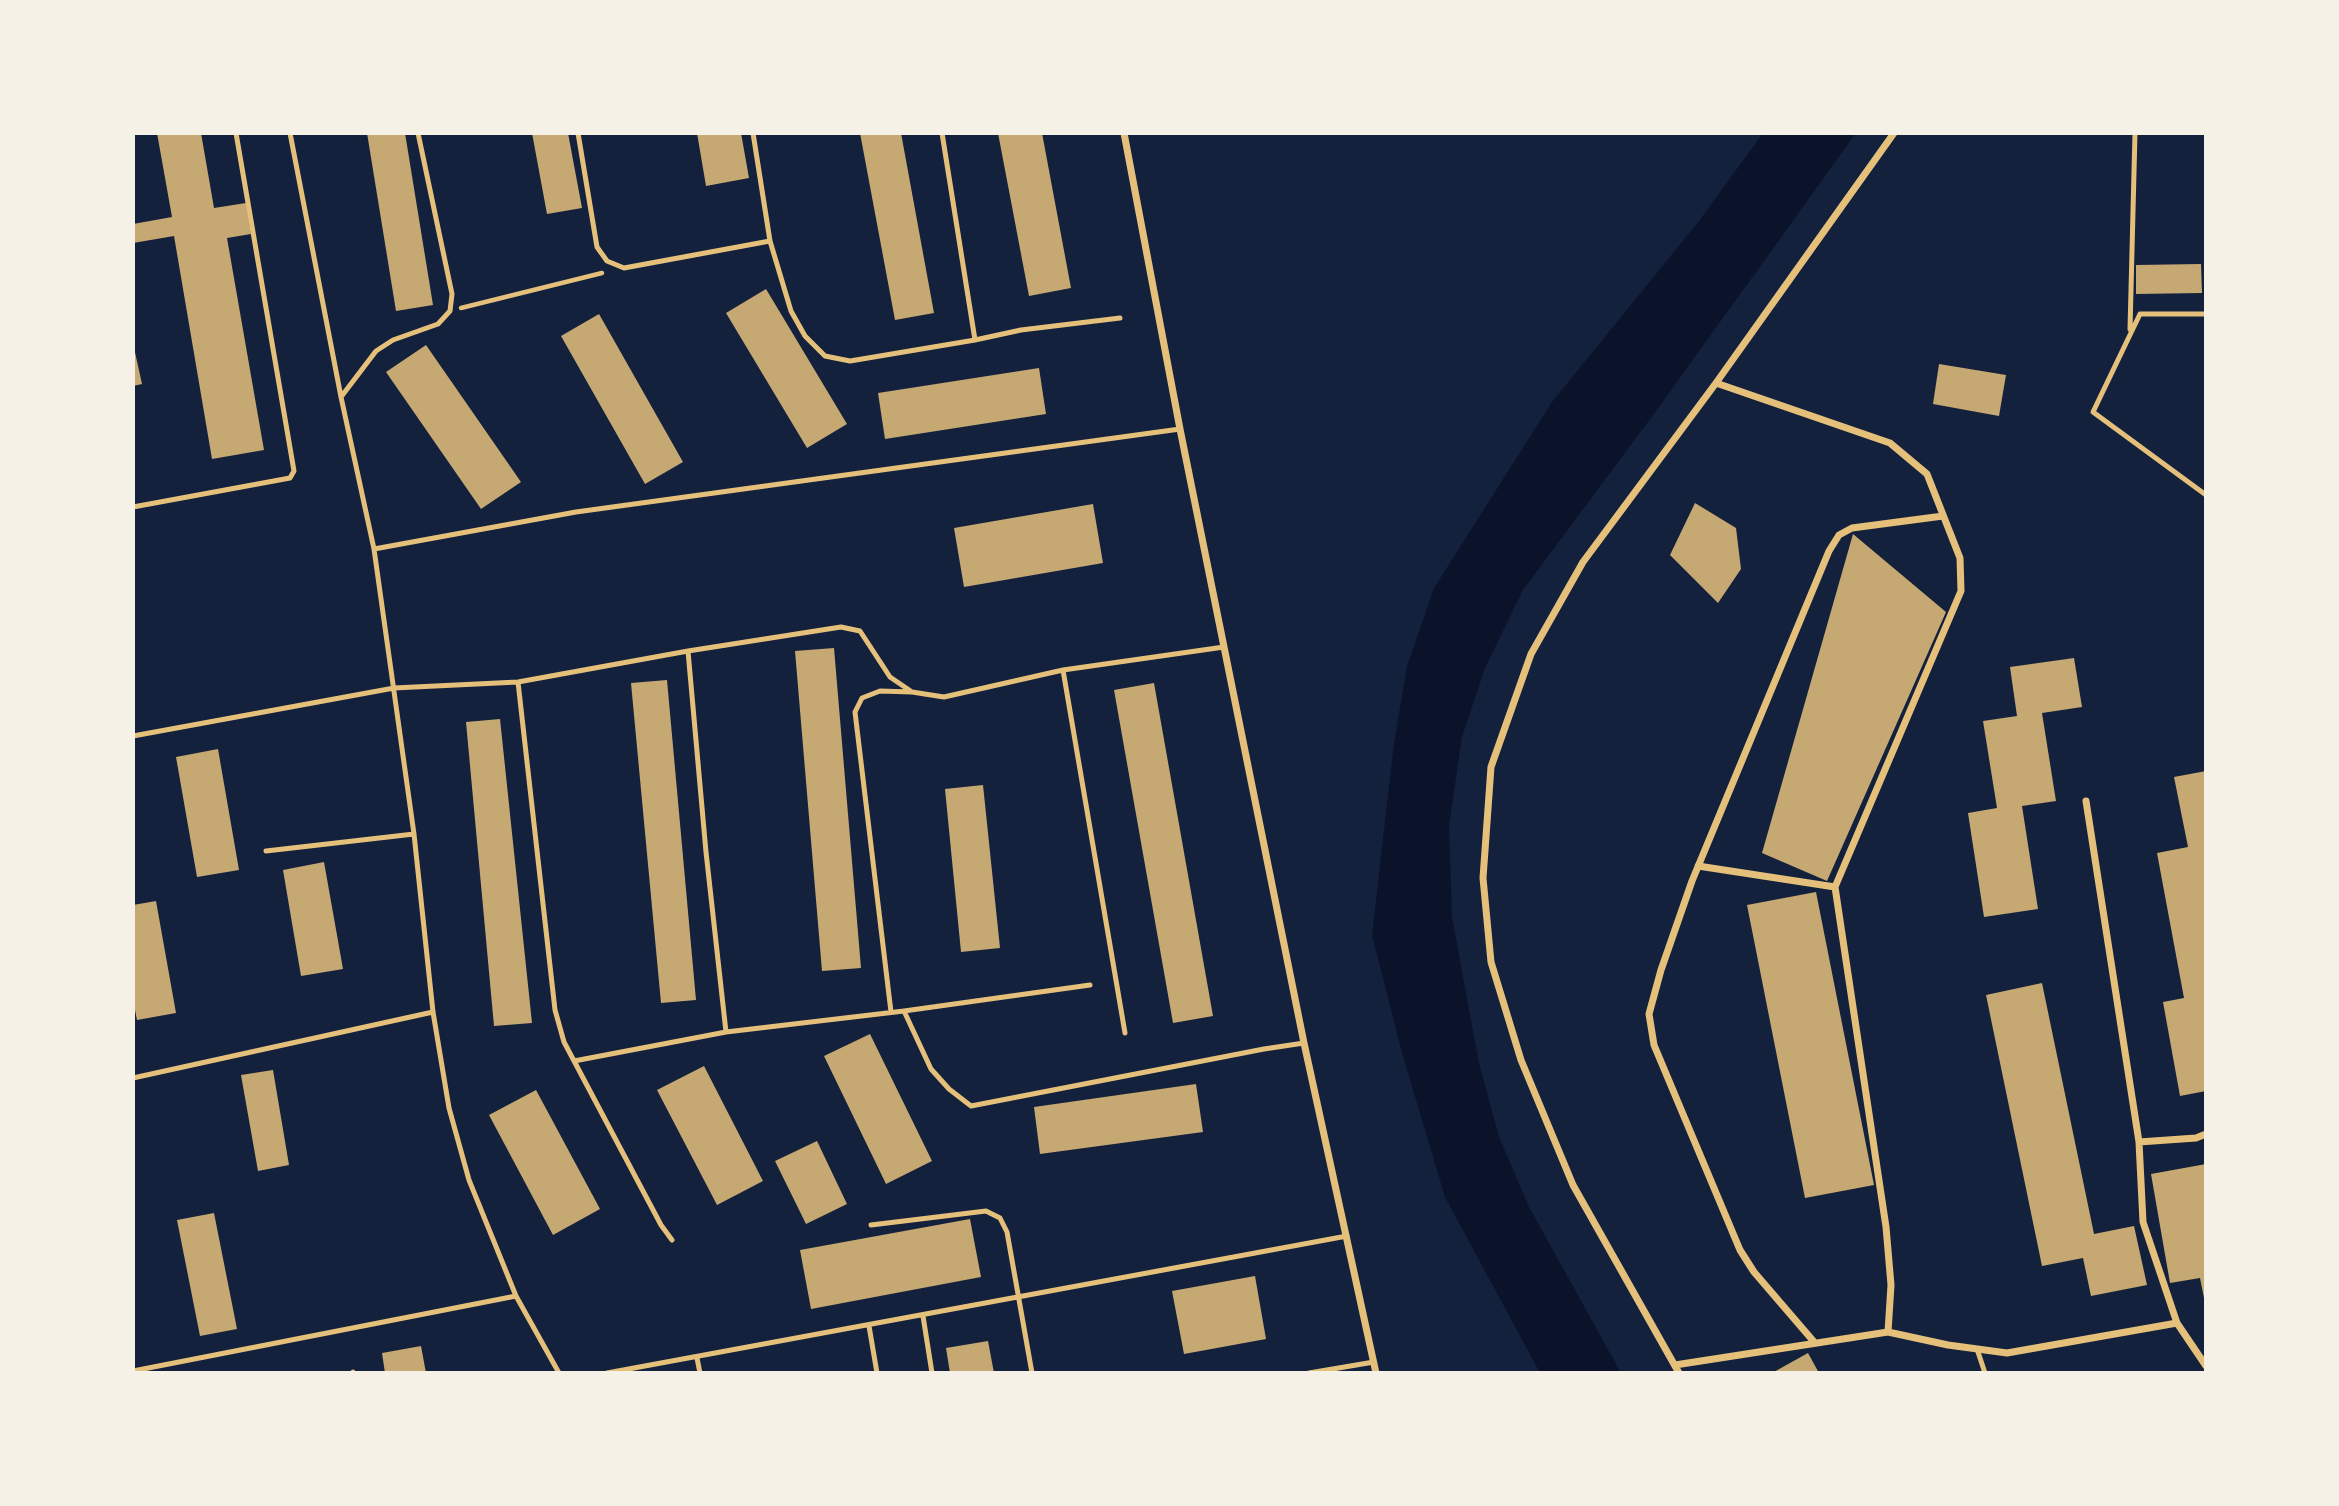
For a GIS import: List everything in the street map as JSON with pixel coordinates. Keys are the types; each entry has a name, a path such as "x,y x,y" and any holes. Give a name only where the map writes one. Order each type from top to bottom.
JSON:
{"street":[{"path":"1124,133 1180,429 1304,1043 1376,1373"},
{"path":"1679,1373 1573,1185 1521,1060 1490,962 1483,877 1492,767 1531,654 1583,562 1716,383 1894,133"},
{"path":"1716,383 1890,443 1927,474 1961,558 1961,591 1835,887 1886,1227 1891,1285 1888,1332"},
{"path":"1815,1343 1754,1272 1740,1250 1654,1045 1649,1014 1661,970 1698,866 1829,551 1839,536 1852,528 1943,516"},
{"path":"2086,801 2139,1142 2143,1222 2177,1323 2206,1366"},
{"path":"1698,866 1835,887"},
{"path":"2139,1142 2206,1135"},
{"path":"1675,1365 1888,1332 1948,1345 2007,1353 2177,1323"}],"lane":[{"path":"133,507 290,478 294,471 236,133"},
{"path":"290,133 341,397 374,549 414,834 433,1012 449,1108 466,1168 516,1296 559,1373"},
{"path":"341,397 376,351 393,340 438,324 450,311 452,294 418,133"},
{"path":"578,133 597,247 607,261 624,268 770,241"},
{"path":"753,133 770,241 791,311 805,336 825,356 850,361 1021,330 1120,318"},
{"path":"942,133 975,340"},
{"path":"2130,334 2136,133"},
{"path":"2206,314 2140,314 2093,412 2206,495"},
{"path":"374,549 576,512 1180,429"},
{"path":"133,736 394,688 518,682 841,627 860,631 890,677 912,692"},
{"path":"891,1012 855,712 862,698 880,691 944,697 1063,670 1224,647"},
{"path":"688,652 726,1032"},
{"path":"1063,670 1125,1033"},
{"path":"518,682 555,1010 564,1042 661,1225 672,1240"},
{"path":"266,851 414,834"},
{"path":"574,1061 726,1032 1090,985"},
{"path":"904,1011 931,1069 949,1089 971,1105 1304,1043"},
{"path":"133,1078 433,1012"},
{"path":"871,1225 986,1211 1000,1218 1007,1232 1032,1373"},
{"path":"607,1373 1347,1236"},
{"path":"133,1371 516,1296"},
{"path":"923,1316 932,1373"},
{"path":"869,1326 877,1373"},
{"path":"1977,1349 1985,1373"},
{"path":"697,1358 700,1373"},
{"path":"1309,1373 1374,1362"}],"path":[{"path":"450,311 624,268"}],"water":[{"path":"1763,133 1856,133 1659,407 1523,590 1485,668 1462,737 1449,826 1452,917 1479,1063 1499,1137 1529,1207 1621,1373 1540,1373 1445,1197 1402,1053 1372,935 1394,743 1407,666 1434,588 1552,402 1699,221"}],"building":[{"path":"157,133 201,133 214,208 246,203 251,234 227,238 264,450 212,459 174,236 133,243 133,224 172,217"},
{"path":"367,133 405,133 433,305 396,311"},
{"path":"532,133 568,133 582,208 547,214"},
{"path":"697,133 741,133 749,178 706,186"},
{"path":"860,133 901,133 934,313 895,320"},
{"path":"998,133 1042,133 1071,288 1029,296"},
{"path":"2201,264 2202,293 2136,294 2136,265"},
{"path":"766,289 847,424 807,448 726,313"},
{"path":"599,314 683,462 645,484 561,336"},
{"path":"133,343 142,384 133,386"},
{"path":"426,345 521,482 481,509 386,372"},
{"path":"1939,364 2006,375 1999,416 1933,404"},
{"path":"1039,368 1046,414 885,439 878,393"},
{"path":"1695,503 1736,528 1741,569 1718,603 1670,555"},
{"path":"1093,504 1103,563 964,587 954,528"},
{"path":"1853,534 1946,612 1827,881 1762,853"},
{"path":"834,648 861,968 822,971 795,651"},
{"path":"2074,658 2082,707 2042,713 2056,801 2022,806 2038,909 1984,917 1968,813 1997,808 1983,721 2017,716 2010,667"},
{"path":"667,680 696,1000 661,1003 631,683"},
{"path":"1154,683 1213,1016 1173,1023 1114,690"},
{"path":"500,719 532,1023 494,1026 466,722"},
{"path":"218,749 239,870 197,877 176,757"},
{"path":"2206,771 2206,1091 2180,1096 2163,1002 2184,998 2157,853 2188,847 2174,777"},
{"path":"983,785 1000,948 961,952 945,789"},
{"path":"324,862 343,969 301,976 283,870"},
{"path":"1816,892 1874,1185 1805,1198 1747,905"},
{"path":"156,901 176,1013 137,1020 133,1000 133,905"},
{"path":"2042,983 2094,1234 2134,1226 2147,1285 2091,1296 2083,1258 2042,1266 1986,995"},
{"path":"870,1034 932,1161 886,1184 824,1056"},
{"path":"704,1066 763,1181 717,1205 657,1090"},
{"path":"273,1070 289,1165 258,1171 241,1075"},
{"path":"1196,1084 1203,1132 1040,1154 1034,1107"},
{"path":"536,1090 600,1209 553,1235 489,1115"},
{"path":"817,1141 847,1204 806,1224 775,1161"},
{"path":"2206,1164 2205,1303 2200,1278 2170,1283 2151,1174"},
{"path":"214,1213 237,1329 200,1336 177,1220"},
{"path":"970,1219 981,1277 811,1309 800,1250"},
{"path":"1255,1276 1266,1339 1184,1354 1172,1291"},
{"path":"988,1341 994,1373 950,1373 946,1348"},
{"path":"421,1346 426,1373 385,1373 382,1353"},
{"path":"1808,1353 1819,1373 1772,1373"}]}
